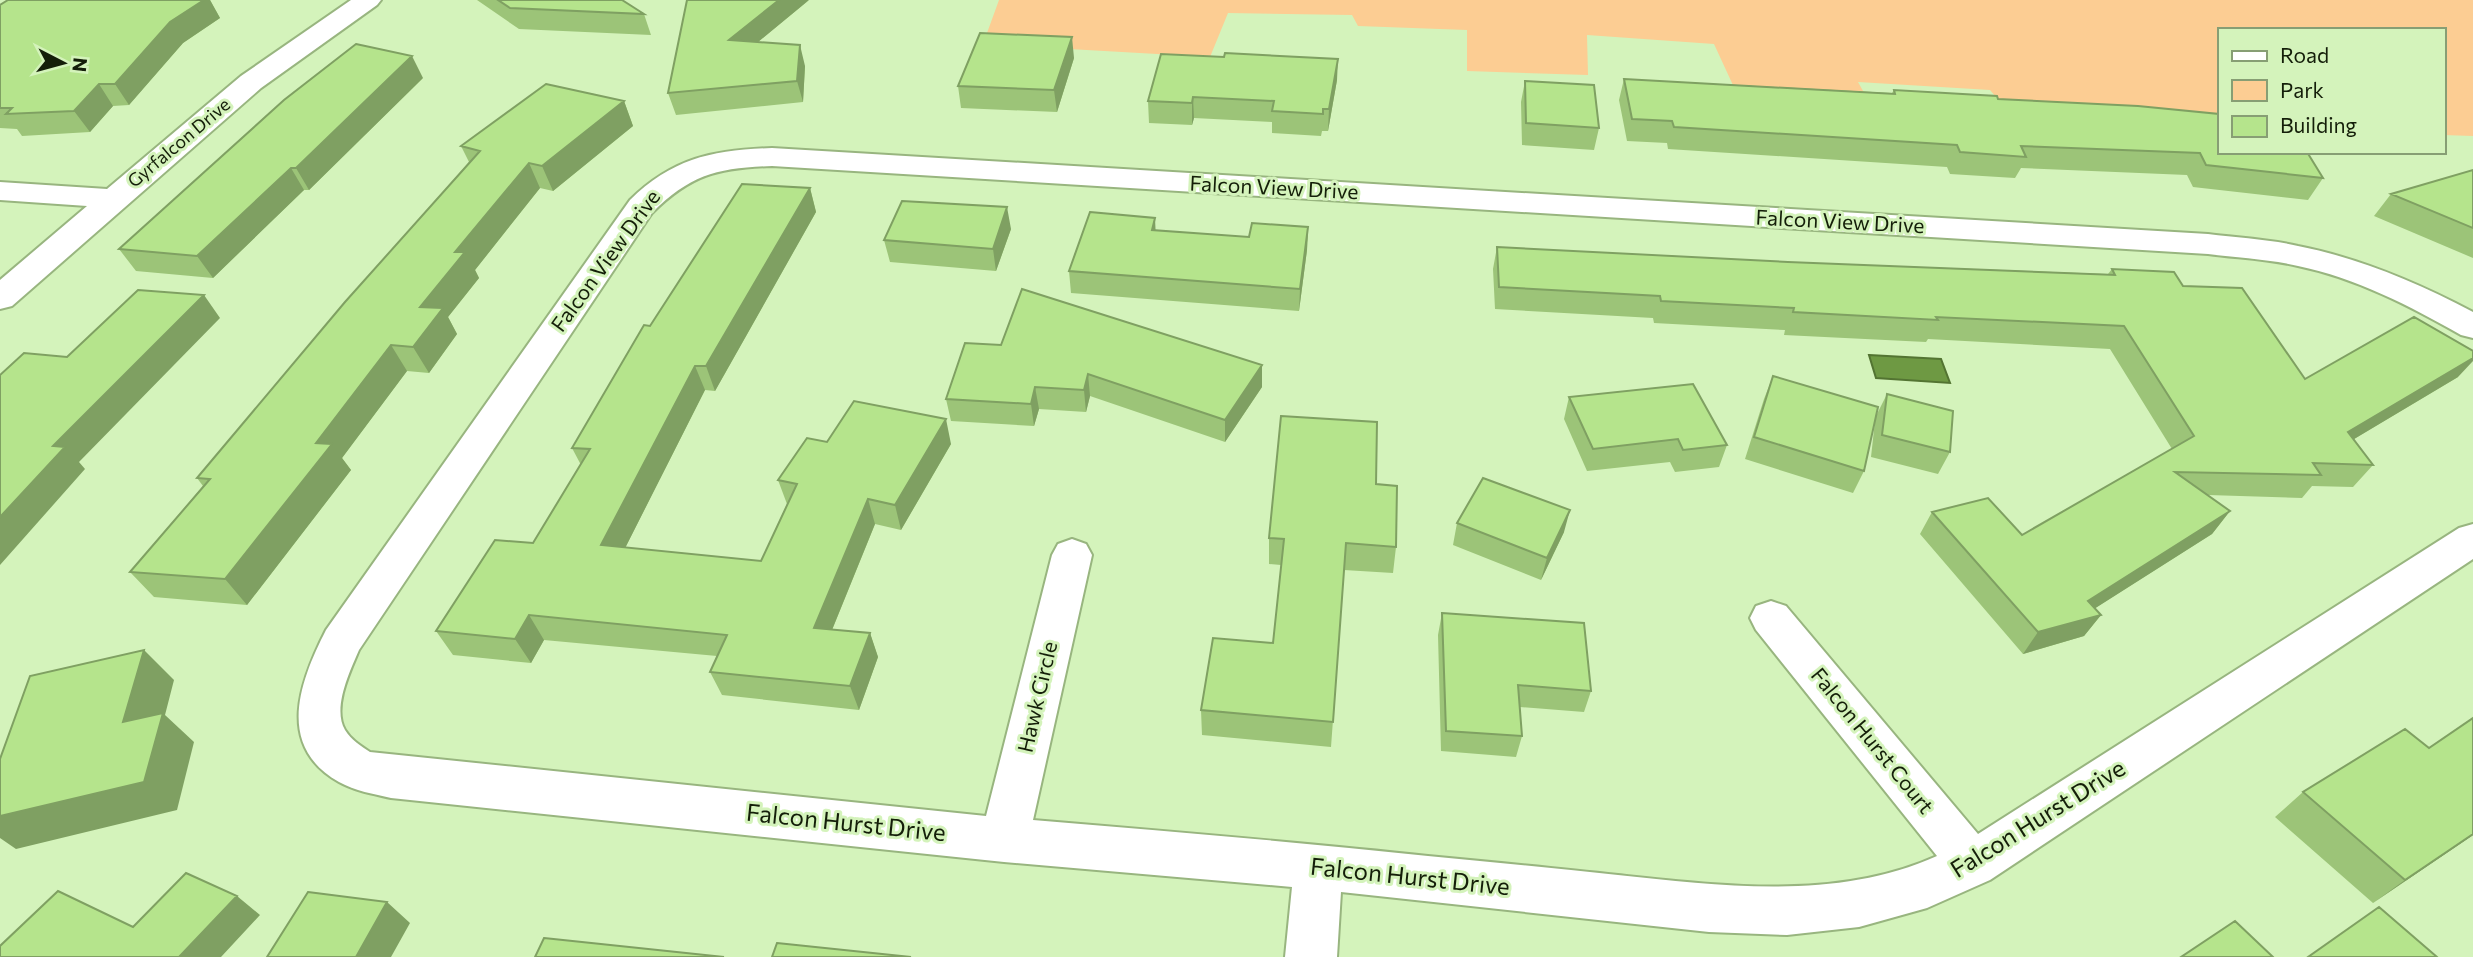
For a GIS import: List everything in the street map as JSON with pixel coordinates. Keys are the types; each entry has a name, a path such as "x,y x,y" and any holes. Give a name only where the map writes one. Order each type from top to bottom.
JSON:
{"street":[{"name":"Gyrfalcon Drive","path":"0,298 251,82 368,0"},
{"name":"Falcon View Drive","path":"326,677 341,642 641,207 662,184 691,168 734,158 772,157 2208,244 2275,251 2333,266 2393,287 2473,327"},
{"path":"0,191 113,199"},
{"name":"Hawk Circle","path":"1004,839 1072,555"},
{"name":"Falcon Hurst Drive","path":"326,677 317,718 329,747 355,768 391,777 1004,839 1318,867 1709,908 1787,911 1859,904 1927,885 1973,864 2464,557"},
{"name":"Falcon Hurst Court","path":"1771,618 1973,864"},
{"path":"1311,957 1318,867"}],"green space":[{"path":"999,0 2473,0 2473,136 2445,135 2445,28 2218,28 2218,125 2008,111 1990,90 1858,82 1872,107 1738,96 1714,44 1587,35 1588,75 1467,71 1467,30 1358,26 1352,15 1228,13 1210,57 983,44"}],"shaded area":[{"path":"1869,355 1941,359 1950,383 1876,378"}],"building":[{"path":"8,0 204,0 170,22 115,84 99,84 74,111 6,114 12,108 0,108 0,5"},
{"path":"498,0 622,0 644,14 510,8"},
{"path":"687,0 779,0 729,40 800,45 797,81 668,93"},
{"path":"980,33 1072,37 1054,90 958,86"},
{"path":"356,44 412,56 296,168 291,168 197,256 119,249 284,100"},
{"path":"1225,53 1338,59 1329,109 1323,109 1323,114 1272,111 1274,101 1193,97 1192,103 1148,101 1161,54 1224,57"},
{"path":"1624,79 1895,94 1894,90 1997,96 1998,99 2138,106 2218,114 2218,154 2308,154 2323,178 2206,165 2200,153 2021,146 2026,157 1960,152 1957,145 1674,127 1672,121 1632,119"},
{"path":"1525,81 1594,85 1599,128 1526,123"},
{"path":"546,84 624,101 542,166 529,163 455,252 465,252 420,307 443,308 413,347 391,345 316,443 332,444 225,579 130,572 210,479 197,478 345,302 480,151 461,146"},
{"path":"2473,170 2473,228 2391,194"},
{"path":"742,184 810,188 706,366 695,366 601,545 761,561 797,484 778,480 807,438 827,442 854,401 946,419 895,505 868,499 814,628 870,633 850,686 710,672 727,635 529,615 515,639 436,631 495,540 533,543 590,449 572,448 644,325 650,326"},
{"path":"902,201 1007,207 993,249 884,240"},
{"path":"1090,212 1155,218 1152,230 1249,237 1252,223 1308,227 1300,289 1069,271"},
{"path":"1497,247 2115,275 2112,269 2174,272 2183,286 2242,288 2305,379 2414,317 2473,351 2473,358 2348,432 2373,465 2313,463 2321,475 2175,472 2230,511 2088,601 2101,615 2038,632 1932,512 1988,498 2022,535 2194,436 2124,326 1793,312 1794,308 1661,301 1660,296 1499,287"},
{"path":"1022,289 1262,365 1225,420 1088,374 1084,390 1035,387 1031,404 946,399 965,343 1001,345"},
{"path":"138,290 204,295 53,446 65,447 0,517 0,375 24,353 67,357"},
{"path":"1773,376 1878,407 1864,471 1754,437"},
{"path":"1693,384 1727,445 1683,450 1678,439 1593,449 1569,397"},
{"path":"1887,394 1953,411 1950,452 1882,435"},
{"path":"1281,416 1377,422 1376,484 1397,486 1396,547 1346,543 1333,722 1201,710 1213,638 1273,643 1284,539 1269,538"},
{"path":"1483,478 1570,510 1547,558 1457,523"},
{"path":"1442,613 1584,623 1591,691 1518,685 1522,736 1446,731"},
{"path":"144,650 123,722 163,713 144,782 0,816 0,759 30,676"},
{"path":"2473,718 2473,834 2405,880 2303,792 2405,729 2429,748"},
{"path":"186,873 237,896 179,957 0,957 0,946 58,891 133,927"},
{"path":"308,892 387,902 356,957 267,957"},
{"path":"2379,907 2437,957 2308,957"},
{"path":"2235,921 2273,957 2181,957"},
{"path":"544,938 724,957 535,957"},
{"path":"777,943 911,957 772,957"}]}
